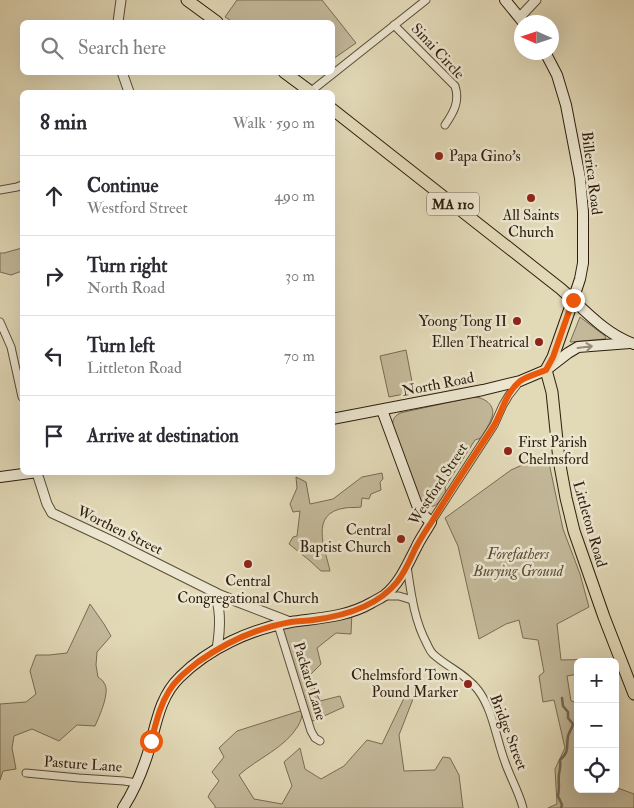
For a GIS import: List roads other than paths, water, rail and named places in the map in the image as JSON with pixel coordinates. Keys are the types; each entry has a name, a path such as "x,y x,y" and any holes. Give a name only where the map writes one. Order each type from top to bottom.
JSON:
{"main road":[{"path":"188,0 214,20"},
{"path":"505,0 518,15"},
{"name":"Billerica Road","path":"549,60 557,75 566,105 580,178 583,212 583,263 573,300"},
{"path":"288,75 307,90"},
{"name":"MA 110","path":"335,111 573,300"},
{"path":"546,370 553,357 573,300 592,319 633,343"},
{"name":"North Road","path":"335,418 483,390 520,380 546,370 568,353 578,348 633,343"},
{"name":"Littleton Road","path":"546,370 552,392 559,460 574,531 604,617 634,694"},
{"path":"382,410 420,513 431,522"},
{"path":"0,477 20,475"},
{"name":"Westford Street","path":"123,808 136,784 148,754 160,711 168,693 180,677 217,649 250,633 290,622 315,620 348,613 384,596 398,581 431,522"}],"street":[{"path":"118,20 121,0"},
{"path":"335,72 426,0"},
{"path":"526,15 536,0"},
{"name":"Sinai Circle","path":"394,25 455,86 457,105 445,125"},
{"path":"123,75 128,90"},
{"path":"313,90 331,75"},
{"path":"0,190 20,186"},
{"path":"0,322 11,348 20,388"},
{"name":"Westford Street","path":"431,522 494,425 503,405 520,380"},
{"name":"Worthen Street","path":"38,475 52,513 214,592 290,622"},
{"name":"Bridge Street","path":"407,566 412,600 424,638 432,653 469,679 479,690 523,808"},
{"path":"214,592 218,600 219,609 217,649"},
{"path":"384,596 399,596 412,600"},
{"name":"Packard Lane","path":"278,625 310,731 314,738 320,741"},
{"name":"Pasture Lane","path":"26,773 127,781 136,784"}],"waterway":[{"path":"561,808 562,805 558,796 560,760 566,752 568,736 573,724 568,718 568,712 563,706 562,698"}],"place":[{"name":"Papa Gino's","path":"439,156"},
{"name":"All Saints Church","path":"531,198"},
{"name":"Yoong Tong II","path":"517,321"},
{"name":"Ellen Theatrical","path":"539,342"},
{"name":"First Parish Chelmsford","path":"508,451"},
{"name":"Central Baptist Church","path":"401,539"},
{"name":"Central Congregational Church","path":"248,564"},
{"name":"Chelmsford Town Pound Marker","path":"468,684"}],"park label":[{"name":"Forefathers Burying Ground","path":"518,562"}]}
